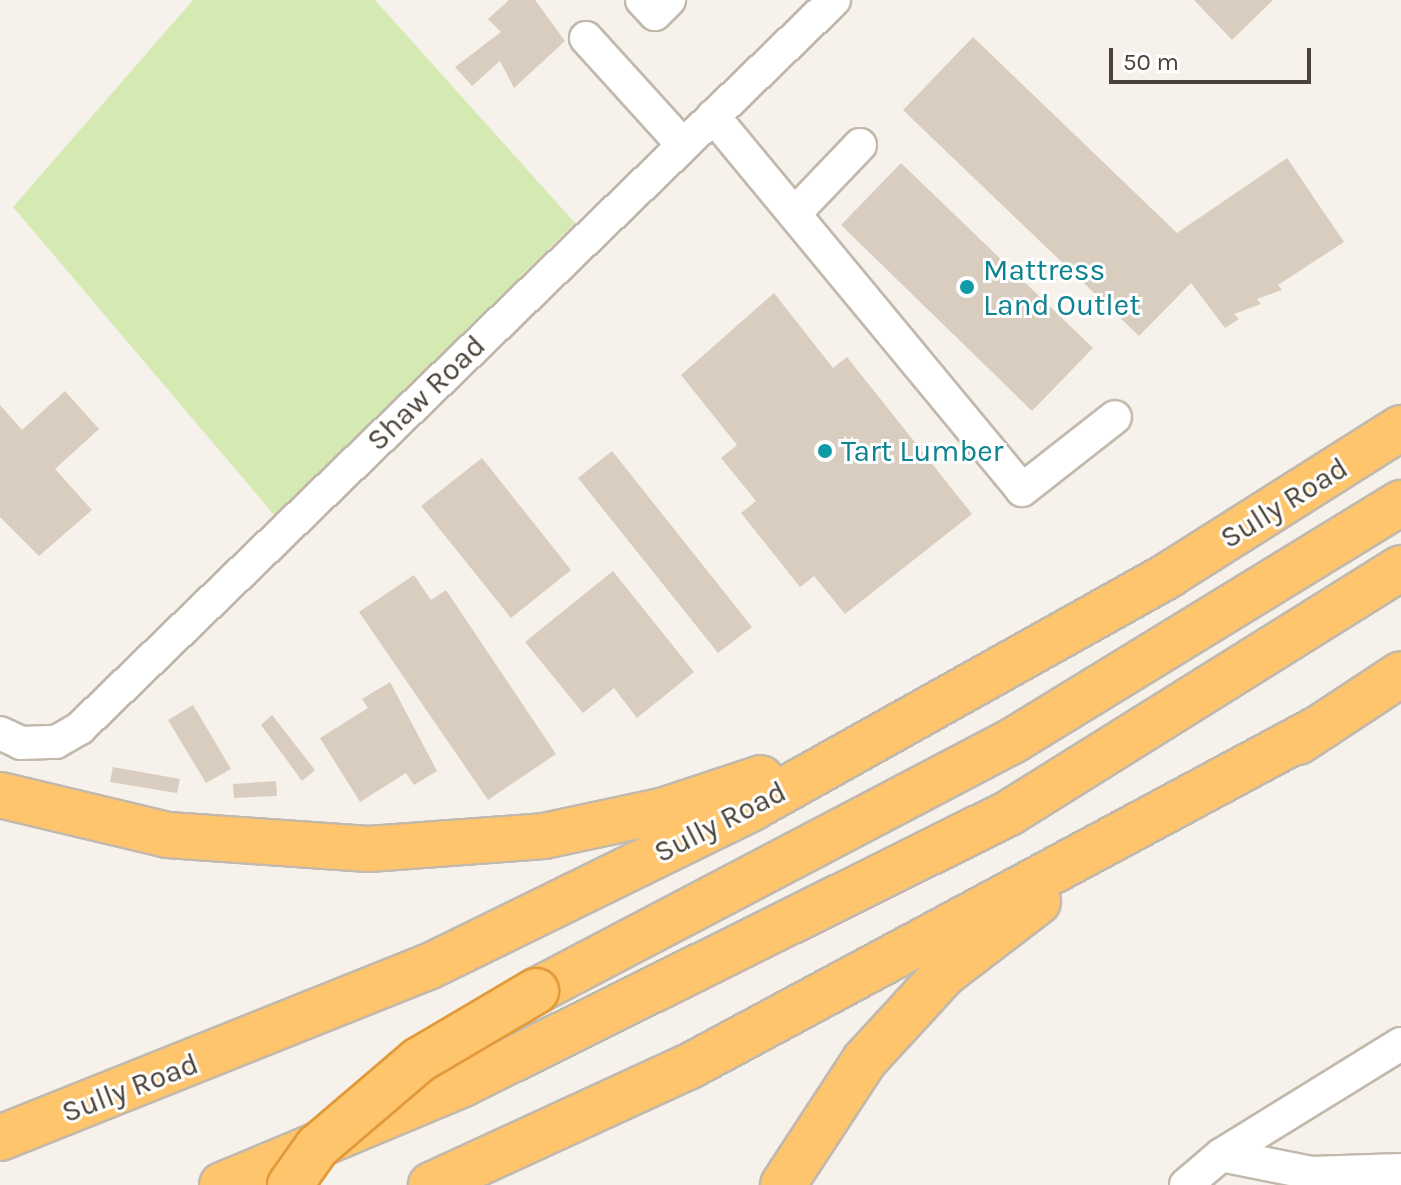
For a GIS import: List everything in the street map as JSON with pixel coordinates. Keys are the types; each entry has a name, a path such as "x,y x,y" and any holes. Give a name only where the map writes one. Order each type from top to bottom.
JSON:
{"highway":[{"name":"Sully Road","path":"0,1138 428,967 877,739 1170,574 1401,428"},
{"path":"290,1185 317,1147 419,1060 536,991 1014,740 1401,503"},
{"path":"222,1185 463,1084 1009,813 1401,568"},
{"path":"783,1185 864,1061 945,973 1081,873 1321,727 1401,674"},
{"path":"431,1185 688,1067 1321,727"},
{"path":"0,795 168,835 454,847 665,810 877,739"}],"street":[{"path":"642,0 655,14 669,0"},
{"name":"Shaw Road","path":"0,733 21,743 56,742 80,728 834,0"},
{"path":"586,38 683,145"},
{"path":"713,116 1022,490 1115,417"},
{"path":"795,213 860,145"},
{"path":"1186,1185 1221,1155 1401,1044"},
{"path":"1221,1155 1311,1173 1401,1170"}],"green space":[{"path":"193,0 375,0 575,223 275,516 13,207"}],"building":[{"path":"509,0 535,0 565,41 514,88 500,61 472,86 455,67 501,32 488,19"},
{"path":"1194,0 1273,0 1232,40"},
{"path":"973,37 1177,233 1287,158 1344,242 1278,285 1282,290 1257,299 1261,304 1234,314 1239,319 1225,328 1191,283 1139,336 903,110"},
{"name":"Mattress Land Outlet","path":"901,163 1093,348 1032,411 841,225"},
{"name":"Tart Lumber","path":"774,293 833,368 847,357 972,514 845,614 814,576 800,587 741,513 756,501 721,458 737,445 681,375"},
{"path":"65,391 99,429 55,469 92,510 39,556 0,517 0,405 22,430"},
{"path":"612,451 752,627 718,653 578,478"},
{"path":"482,458 571,570 511,618 421,506"},
{"path":"613,571 694,672 637,718 614,688 583,713 525,642"},
{"path":"414,575 431,600 446,590 556,754 488,800 359,612"},
{"path":"390,682 437,771 414,785 406,773 360,802 320,738 368,708 362,699"},
{"path":"193,705 231,769 206,783 168,720"},
{"path":"272,715 315,770 302,781 261,725"},
{"path":"113,767 180,779 177,793 110,782"},
{"path":"276,781 277,796 234,798 233,784"}],"place":[{"name":"Mattress Land Outlet","path":"967,287"},
{"name":"Tart Lumber","path":"825,451"}]}
